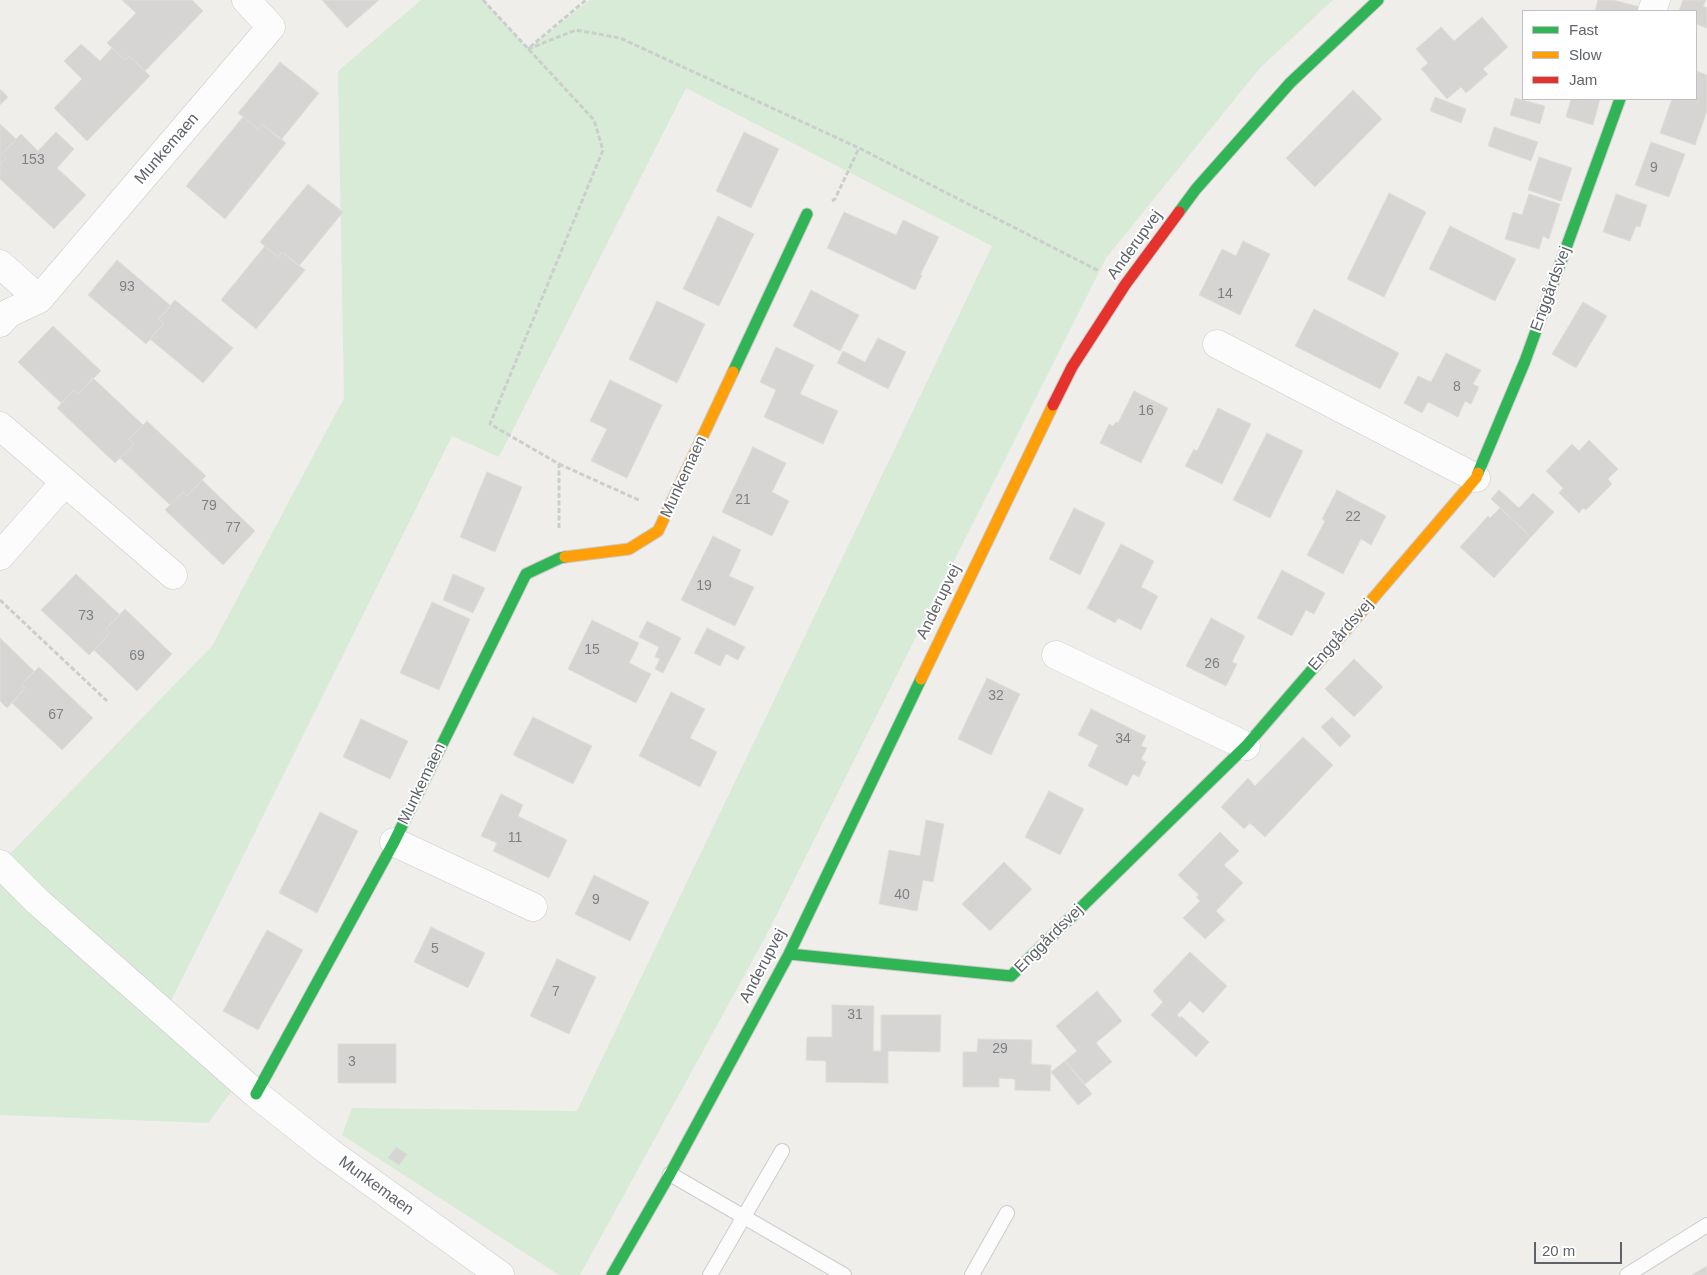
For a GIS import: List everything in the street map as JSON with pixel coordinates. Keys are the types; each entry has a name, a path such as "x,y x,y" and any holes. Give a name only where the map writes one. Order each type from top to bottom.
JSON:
{"street":[{"name":"Munkemaen","path":"0,323 8,313 39,299 271,27 246,0"},
{"name":"Anderupvej","path":"612,1275 670,1174 789,954 1072,366 1125,285 1196,189 1290,83 1378,0"},
{"name":"Enggårdsvej","path":"789,954 1011,976 1246,746 1476,478 1525,361 1620,100"},
{"name":"Munkemaen","path":"256,1094 394,842 526,574 560,558 629,549 658,531 807,214"},
{"path":"0,264 39,299"},
{"path":"1217,344 1476,478"},
{"path":"0,426 173,575"},
{"path":"0,556 66,482"},
{"path":"1056,655 1246,746"},
{"name":"Munkemaen","path":"394,842 533,907"},
{"name":"Munkemaen","path":"0,864 44,907 256,1094 335,1156 500,1275"}],"lane":[{"path":"710,1275 782,1151"},
{"path":"670,1174 844,1275"},
{"path":"972,1275 1007,1213"},
{"path":"1627,1275 1707,1225"}],"path":[{"path":"483,0 594,120 603,150 490,424 559,464 667,512"},
{"path":"528,49 586,0"},
{"path":"528,49 576,30 620,38 859,148 1125,285"},
{"path":"807,214 835,199 859,148"},
{"path":"559,464 560,558"},
{"path":"0,600 107,701"}],"green space":[{"path":"421,0 483,0 528,49 590,0 1333,0 1260,68 1106,258 766,936 580,1275 559,1275 342,1135 352,1108 577,1111 992,246 686,88 499,457 452,436 165,1013 240,1080 208,1123 0,1115 0,864 212,646 344,398 338,71"}],"building":[{"path":"122,0 192,0 203,11 145,71 129,56 125,60 107,43 136,13"},
{"path":"322,0 379,0 347,28"},
{"path":"1598,0 1613,0 1640,7 1639,10 1595,10"},
{"path":"1683,0 1706,0 1703,6 1707,8 1707,28 1697,24 1697,10 1679,10"},
{"path":"1482,17 1508,47 1483,69 1488,74 1466,93 1461,87 1447,99 1421,69 1428,63 1416,49 1441,27 1454,41"},
{"path":"81,44 100,61 112,48 125,60 129,56 150,76 87,141 54,108 82,79 64,61"},
{"path":"280,62 319,93 281,140 262,124 258,129 238,113"},
{"path":"1697,71 1707,75 1707,111 1695,145 1660,133 1672,100 1697,100"},
{"path":"0,89 8,97 0,105"},
{"path":"1353,90 1382,119 1315,187 1286,158"},
{"path":"1435,97 1466,109 1461,123 1430,111"},
{"path":"1515,98 1545,106 1540,124 1510,115"},
{"path":"1571,100 1600,100 1593,125 1566,117"},
{"path":"243,117 258,129 262,124 286,143 225,219 186,186"},
{"path":"0,124 16,139 2,154 6,158 0,164"},
{"path":"1494,127 1538,142 1531,161 1488,146"},
{"path":"56,132 74,149 57,168 86,195 54,229 0,179 0,164 6,158 2,154 21,134 38,151"},
{"path":"744,132 779,149 751,208 716,191"},
{"path":"1651,142 1685,154 1669,197 1635,185"},
{"path":"1539,157 1572,168 1561,201 1528,190"},
{"path":"308,184 343,212 299,266 282,252 278,257 260,242"},
{"path":"1389,193 1426,212 1384,297 1347,279"},
{"path":"1529,194 1560,204 1549,239 1543,236 1539,249 1505,239 1513,212 1522,215"},
{"path":"1616,194 1647,205 1640,227 1636,226 1630,241 1603,232"},
{"path":"844,212 896,235 903,220 939,237 920,275 922,275 915,290 827,248"},
{"path":"718,216 754,234 719,306 683,289"},
{"path":"1450,226 1516,259 1495,301 1429,269"},
{"path":"1243,241 1270,254 1240,315 1199,295 1222,249 1236,256"},
{"path":"265,246 278,257 282,252 305,270 256,329 221,300"},
{"path":"117,260 171,306 159,319 164,323 146,344 88,295"},
{"path":"811,290 859,315 840,351 793,326"},
{"path":"175,300 233,348 203,383 150,339 164,323 159,319"},
{"path":"657,301 705,324 677,383 629,359"},
{"path":"1583,302 1607,316 1576,368 1552,354"},
{"path":"1314,309 1399,353 1380,389 1295,346"},
{"path":"53,326 101,371 78,394 74,390 61,403 18,362"},
{"path":"878,338 906,352 888,389 837,363 843,351 865,362"},
{"path":"776,347 814,365 800,394 838,411 823,444 764,417 776,390 760,382"},
{"path":"1446,353 1481,370 1473,384 1479,387 1471,404 1465,401 1458,417 1428,402 1422,413 1404,403 1418,376 1431,382"},
{"path":"93,378 143,425 129,439 134,444 115,463 57,408 74,390 78,394"},
{"path":"610,380 662,405 627,478 591,461 607,429 590,421"},
{"path":"1134,391 1168,408 1141,463 1100,443 1109,424 1113,426 1116,422 1118,423"},
{"path":"1218,408 1251,424 1222,484 1185,466 1194,449 1197,451"},
{"path":"147,421 206,476 187,496 183,492 170,505 120,458 134,444 129,439"},
{"path":"1267,433 1303,451 1270,518 1233,500"},
{"path":"1589,440 1618,469 1608,479 1612,484 1586,510 1583,508 1579,513 1559,493 1563,488 1546,471 1572,444 1579,451"},
{"path":"753,447 786,463 772,492 789,501 772,536 722,512"},
{"path":"487,472 522,487 495,552 460,537"},
{"path":"202,480 255,531 223,565 165,510 183,492 187,496"},
{"path":"1337,490 1386,516 1371,545 1361,539 1343,574 1307,555 1325,521 1322,519"},
{"path":"1499,490 1519,508 1533,493 1554,512 1531,537 1491,499"},
{"path":"1074,508 1105,523 1080,575 1049,559"},
{"path":"1500,508 1531,537 1494,578 1460,547 1488,516 1490,518"},
{"path":"713,536 741,550 729,576 754,587 735,626 681,600"},
{"path":"1121,544 1154,561 1141,587 1158,596 1141,630 1118,618 1115,623 1087,608"},
{"path":"1282,570 1325,593 1314,614 1306,610 1292,636 1257,618"},
{"path":"76,574 120,615 106,629 110,633 89,655 41,610"},
{"path":"453,574 485,588 473,613 443,600"},
{"path":"432,602 470,619 439,690 400,673"},
{"path":"125,609 172,654 137,691 94,650 110,633 106,629"},
{"path":"1211,618 1245,636 1232,662 1237,664 1226,686 1186,666"},
{"path":"592,620 639,643 629,663 651,674 636,703 568,669"},
{"path":"647,621 681,638 663,673 655,669 660,659 655,657 659,647 639,637"},
{"path":"707,628 745,647 738,660 726,654 720,666 694,653"},
{"path":"0,638 34,671 21,685 25,688 7,708 0,701"},
{"path":"1354,659 1383,687 1354,717 1325,689"},
{"path":"39,667 93,718 62,750 12,703 25,688 21,685"},
{"path":"987,678 1020,694 991,755 958,739"},
{"path":"671,692 705,709 690,738 717,752 700,787 639,756"},
{"path":"1091,709 1146,736 1141,746 1147,748 1141,759 1146,762 1139,777 1133,774 1127,786 1088,766 1098,745 1078,735"},
{"path":"533,717 592,746 573,784 513,755"},
{"path":"1332,717 1351,736 1340,747 1321,727"},
{"path":"361,719 408,741 390,779 343,757"},
{"path":"1303,737 1333,765 1265,837 1250,823 1244,829 1221,807 1248,778 1255,786"},
{"path":"1049,791 1084,809 1060,855 1025,837"},
{"path":"501,794 523,805 518,816 567,840 549,878 493,851 497,843 481,836"},
{"path":"320,812 358,831 317,913 279,893"},
{"path":"926,820 944,824 933,882 923,880 917,911 879,904 889,850 920,856"},
{"path":"1220,832 1239,851 1224,865 1243,883 1216,911 1225,920 1205,939 1183,918 1200,901 1196,897 1199,895 1178,875"},
{"path":"1004,862 1032,889 990,931 962,904"},
{"path":"594,875 649,902 630,941 575,914"},
{"path":"431,927 485,953 468,988 414,962"},
{"path":"267,930 303,950 258,1030 223,1011"},
{"path":"1190,952 1227,986 1203,1013 1190,1001 1177,1015 1180,1018 1181,1016 1209,1042 1196,1057 1151,1015 1163,1002 1153,991"},
{"path":"557,959 596,977 569,1034 530,1016"},
{"path":"1097,991 1122,1021 1096,1043 1112,1062 1085,1084 1065,1061 1077,1051 1056,1026"},
{"path":"832,1005 874,1006 873,1051 881,1051 881,1015 941,1015 940,1052 888,1051 888,1083 826,1082 826,1061 806,1060 807,1037 832,1037"},
{"path":"978,1039 1032,1040 1031,1064 1051,1065 1050,1091 1015,1090 1015,1079 999,1078 999,1087 963,1087 963,1052 977,1052"},
{"path":"338,1044 396,1044 396,1083 338,1083"},
{"path":"1065,1061 1092,1094 1078,1105 1051,1072"},
{"path":"396,1147 407,1154 399,1165 388,1158"},
{"path":"1707,1266 1707,1275 1692,1275"}],"traffic: fast":[{"path":"1179,212 1196,189 1290,83 1378,0"},
{"path":"1478,473 1525,361 1620,100"},
{"path":"733,372 807,214"},
{"path":"256,1094 394,842 526,574 565,557"},
{"path":"789,954 1011,976 1246,746 1316,665"},
{"path":"612,1275 670,1174 789,954 921,679"}],"traffic: slow":[{"path":"565,557 629,549 658,531 733,372"},
{"path":"921,679 1053,405"},
{"path":"1316,665 1476,478 1478,473"}],"traffic: jam":[{"path":"1053,405 1072,367 1125,285 1179,212"}]}
